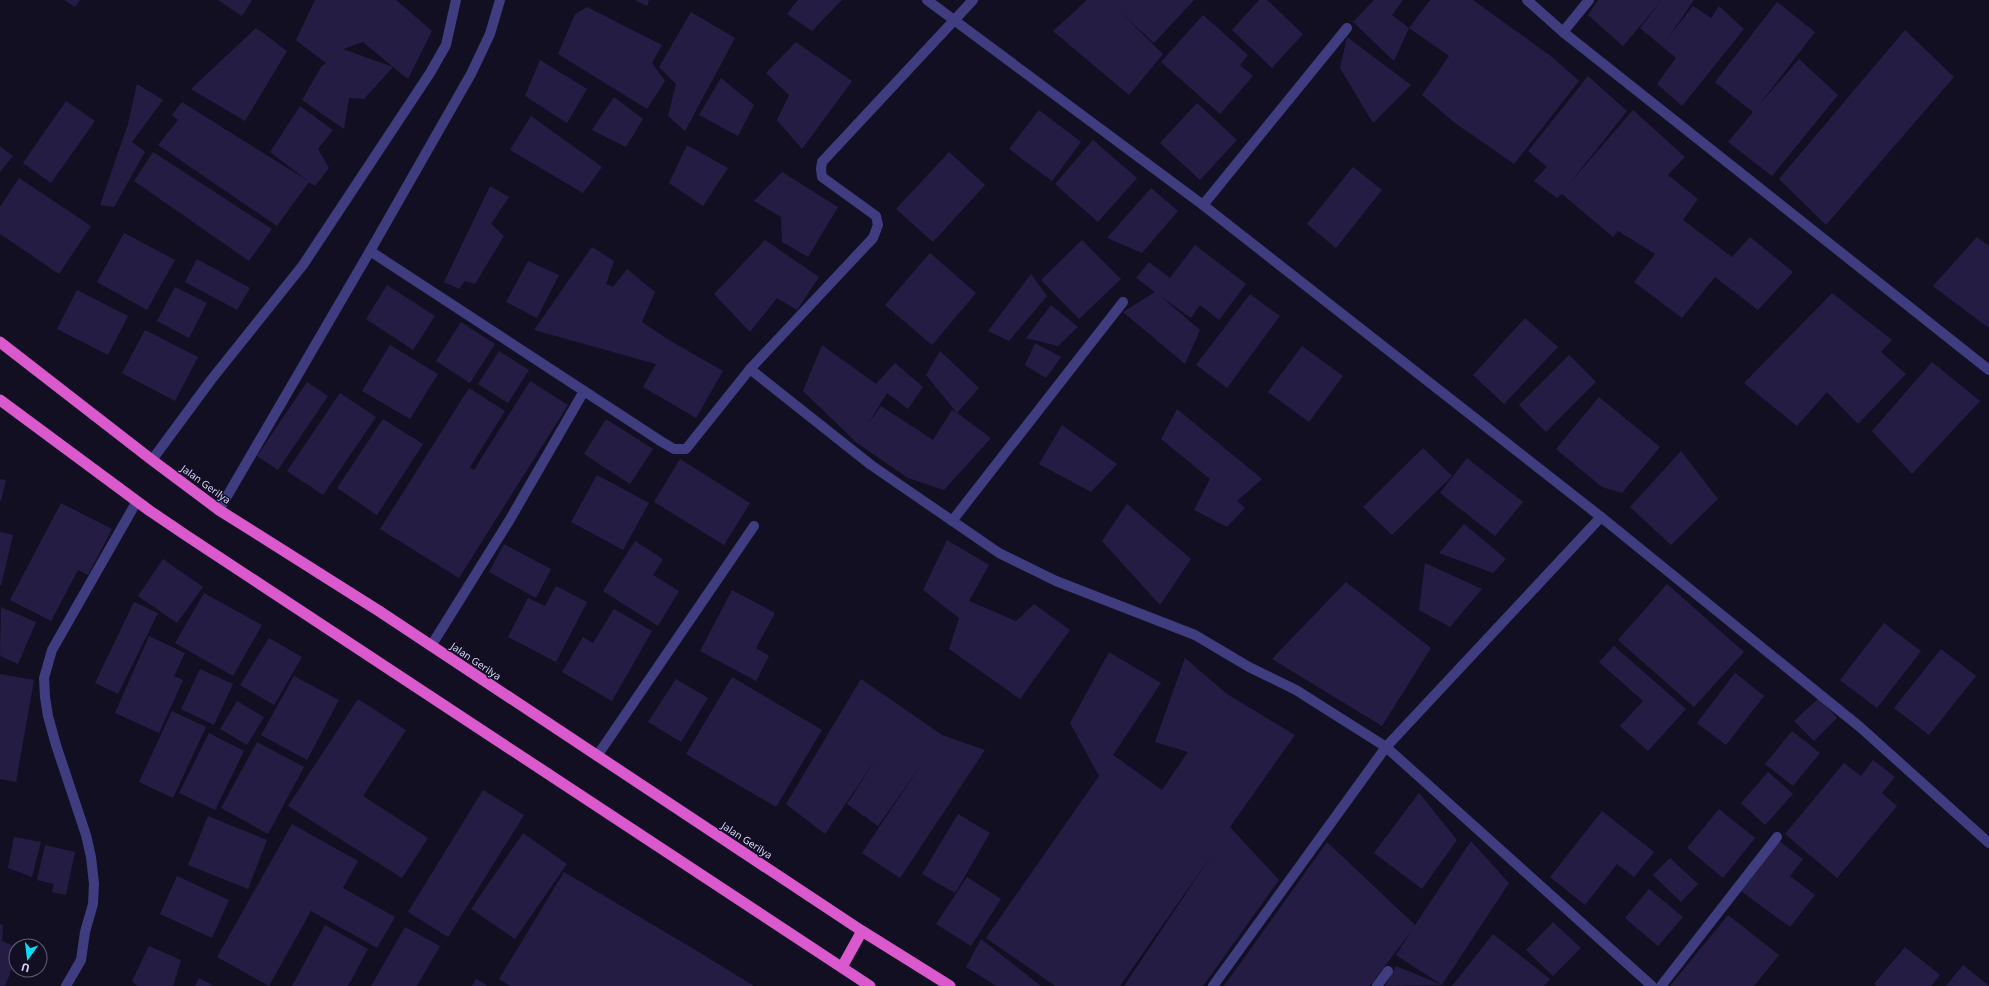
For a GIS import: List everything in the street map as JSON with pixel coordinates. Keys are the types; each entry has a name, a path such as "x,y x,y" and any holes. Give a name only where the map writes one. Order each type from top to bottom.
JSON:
{"highway":[{"name":"Jalan Gerilya","path":"0,342 219,510 431,646 862,931 950,986"},
{"path":"0,400 150,511 187,536 870,986"},
{"path":"842,967 862,931"}],"street":[{"path":"152,460 211,380 303,265 430,73 446,45 456,0"},
{"path":"219,510 471,74 490,34 500,0"},
{"path":"926,0 1203,205 1600,517 1860,727 1989,843"},
{"path":"370,251 662,442 674,449 686,448 750,369 873,238 878,225 876,216 822,177 822,162 973,0"},
{"path":"1527,0 1563,32 1989,370"},
{"path":"1563,32 1589,0"},
{"path":"1203,205 1347,28"},
{"path":"952,521 1123,302"},
{"path":"750,369 870,465 999,553 1056,581 1195,634 1249,667 1296,690 1386,747 1652,986"},
{"path":"431,646 510,521 584,391"},
{"path":"66,986 81,960 85,932 93,904 94,884 91,856 86,835 56,745 48,716 44,678 52,650 137,501"},
{"path":"1213,986 1386,747 1600,517"},
{"path":"597,756 754,526"},
{"path":"1661,986 1777,837"},
{"path":"1377,986 1388,971"}],"building":[{"path":"64,0 80,0 75,7"},
{"path":"218,0 252,0 242,16"},
{"path":"315,0 396,0 432,31 408,79 393,67 364,99 349,98 344,129 302,100 321,67 326,63 296,40","holes":["363,42 393,67 343,49"]},
{"path":"635,0 649,0 647,6"},
{"path":"798,0 842,0 812,31 787,14"},
{"path":"1087,0 1194,0 1154,43 1119,11 1163,54 1129,95 1053,31"},
{"path":"1259,0 1267,0 1303,34 1272,68 1232,30"},
{"path":"1374,0 1403,0 1392,15 1409,28 1394,61 1353,22"},
{"path":"1430,0 1473,0 1552,57 1579,81 1514,164 1455,123 1422,95 1449,56 1409,28"},
{"path":"1598,0 1694,0 1668,38 1693,6 1711,18 1719,6 1744,29 1682,106 1657,84 1676,58 1640,28 1661,1 1623,46 1588,15"},
{"path":"1777,2 1815,32 1759,105 1799,59 1838,95 1772,176 1728,142 1753,112 1715,82"},
{"path":"587,7 662,45 652,63 665,81 647,109 558,54 575,14"},
{"path":"691,12 735,38 685,131 668,116 676,84 659,67"},
{"path":"1203,15 1248,55 1240,65 1253,76 1220,114 1161,62"},
{"path":"256,28 287,51 245,121 191,89"},
{"path":"1905,30 1954,77 1826,225 1779,179"},
{"path":"1347,37 1411,85 1373,123 1340,68"},
{"path":"796,42 852,81 802,149 777,120 789,95 766,73"},
{"path":"540,60 587,89 567,123 525,96"},
{"path":"1588,76 1627,111 1569,184 1633,110 1685,157 1668,175 1698,199 1683,220 1732,257 1750,237 1793,272 1758,310 1715,277 1682,318 1634,282 1655,254 1618,231 1613,237 1562,194 1557,198 1534,181 1547,167 1528,151"},
{"path":"721,78 754,105 738,136 699,115"},
{"path":"137,84 163,100 132,142 145,152 114,207 100,205 128,124"},
{"path":"614,97 643,119 626,147 592,130"},
{"path":"66,101 95,121 51,183 23,163"},
{"path":"182,102 308,181 270,152 300,106 333,130 318,149 329,168 315,186 309,182 277,226 158,145 178,120 172,115"},
{"path":"1197,103 1237,140 1200,180 1160,143"},
{"path":"1039,110 1081,142 1052,181 1009,149"},
{"path":"531,116 602,167 583,193 510,150"},
{"path":"1093,140 1137,178 1098,222 1055,184"},
{"path":"687,145 728,168 703,206 669,183"},
{"path":"0,146 13,156 0,172"},
{"path":"153,152 272,229 249,261 134,181"},
{"path":"949,152 985,185 933,242 896,209"},
{"path":"1353,167 1382,190 1336,248 1307,224"},
{"path":"782,172 838,207 808,257 782,242 781,217 754,201"},
{"path":"19,178 91,226 59,274 0,234 0,207"},
{"path":"490,186 509,197 491,224 504,236 475,284 465,281 459,289 444,282"},
{"path":"1151,188 1178,211 1142,253 1107,238"},
{"path":"124,233 175,260 147,310 97,282"},
{"path":"1977,237 1989,246 1989,328 1933,286"},
{"path":"765,240 819,277 797,310 777,298 750,332 714,294"},
{"path":"1082,240 1121,279 1079,319 1041,280"},
{"path":"1195,245 1246,284 1219,320 1200,305 1191,318 1159,295 1200,330 1185,364 1123,312 1155,292 1136,278 1149,262 1170,278"},
{"path":"592,247 614,261 606,284 613,287 627,269 655,292 642,322 669,340 723,371 696,418 643,387 656,364 534,330"},
{"path":"930,253 976,293 932,345 885,305"},
{"path":"197,259 250,288 237,310 185,282"},
{"path":"528,261 559,275 537,318 506,302"},
{"path":"1031,274 1047,296 1009,341 988,331"},
{"path":"387,285 435,316 413,350 366,319"},
{"path":"175,287 207,303 189,338 157,321"},
{"path":"77,290 128,316 108,355 57,329"},
{"path":"1832,293 1892,340 1881,352 1906,374 1858,424 1827,392 1797,426 1744,383"},
{"path":"1250,294 1280,316 1227,388 1196,365"},
{"path":"1051,305 1078,327 1058,346 1026,338"},
{"path":"1525,318 1558,347 1504,404 1473,375"},
{"path":"461,322 495,344 470,383 436,361"},
{"path":"145,330 198,357 175,401 122,373"},
{"path":"1035,343 1061,357 1046,378 1025,365"},
{"path":"390,345 438,374 410,419 362,391"},
{"path":"822,345 876,384 895,363 923,387 908,409 887,393 868,424 881,406 933,440 952,410 991,438 944,490 908,478 857,443 803,391"},
{"path":"1302,346 1343,376 1309,422 1268,392"},
{"path":"499,351 529,370 508,403 478,384"},
{"path":"940,351 979,388 957,413 926,375"},
{"path":"1569,355 1596,382 1546,432 1519,405"},
{"path":"1932,362 1980,401 1912,474 1872,431"},
{"path":"530,381 568,405 459,578 380,529 469,388 505,411 470,467 474,470"},
{"path":"307,382 328,396 278,470 257,456"},
{"path":"340,393 376,417 323,495 287,471"},
{"path":"1599,397 1660,447 1622,493 1602,487 1556,449"},
{"path":"1177,409 1262,479 1237,501 1245,508 1227,527 1194,510 1210,479 1161,439"},
{"path":"383,419 423,444 377,515 337,488"},
{"path":"606,419 653,449 630,484 584,454"},
{"path":"1062,425 1117,464 1091,492 1039,464"},
{"path":"1423,448 1452,476 1392,535 1363,507"},
{"path":"1681,451 1718,499 1671,545 1630,507"},
{"path":"1467,458 1523,502 1495,536 1440,493"},
{"path":"680,459 750,503 724,545 654,502"},
{"path":"597,475 649,503 623,550 571,522"},
{"path":"0,479 6,480 1,501 0,501"},
{"path":"61,503 112,529 88,575 78,570 51,621 10,600"},
{"path":"1127,504 1191,559 1160,605 1102,541"},
{"path":"1464,524 1506,559 1493,573 1439,553"},
{"path":"0,532 13,535 1,586 0,585"},
{"path":"947,540 989,565 969,601 1016,621 1034,604 1070,630 1020,699 949,649 959,618 923,590"},
{"path":"635,541 663,559 653,575 679,591 658,626 603,591"},
{"path":"504,544 551,569 536,598 489,572"},
{"path":"163,559 203,587 177,623 138,596"},
{"path":"1425,563 1482,589 1450,627 1419,610"},
{"path":"1346,582 1431,648 1382,726 1272,659"},
{"path":"1667,584 1744,652 1694,707 1618,640"},
{"path":"556,586 587,602 556,662 508,637 528,598 545,606"},
{"path":"732,590 775,613 756,648 769,656 756,681 700,651"},
{"path":"204,593 262,625 233,676 175,643"},
{"path":"134,602 158,613 118,694 95,683"},
{"path":"1,607 36,622 18,664 0,656"},
{"path":"614,609 652,631 612,701 562,672 583,637 593,643"},
{"path":"1884,623 1921,651 1877,708 1840,680"},
{"path":"149,636 185,653 174,676 183,680 159,733 115,713"},
{"path":"269,638 302,657 274,705 240,685"},
{"path":"1614,646 1686,709 1648,751 1620,726 1643,701 1599,662"},
{"path":"1941,649 1976,676 1929,735 1894,708"},
{"path":"1109,652 1161,683 1113,755 1162,790 1188,752 1155,742 1185,658 1227,694 1295,735 1230,827 1279,880 1203,986 1124,986 1213,853 1120,986 1055,986 986,938 1099,776 1070,723"},
{"path":"200,669 233,684 214,725 181,709"},
{"path":"1735,673 1764,696 1726,745 1697,723"},
{"path":"0,674 34,680 16,782 0,779"},
{"path":"294,676 339,700 307,760 261,735"},
{"path":"732,677 822,730 776,807 686,754"},
{"path":"676,679 708,698 681,742 648,722"},
{"path":"861,679 942,735 985,750 900,878 862,853 922,763 878,826 847,804 876,759 825,834 786,804"},
{"path":"1819,698 1837,718 1814,741 1794,721"},
{"path":"358,699 406,730 363,796 428,838 402,878 288,806"},
{"path":"237,701 264,717 247,745 220,729"},
{"path":"172,711 206,727 173,798 139,782"},
{"path":"1792,731 1820,753 1793,786 1765,764"},
{"path":"209,733 244,751 215,810 179,793"},
{"path":"257,742 304,767 268,834 221,808"},
{"path":"1873,760 1895,777 1882,793 1897,806 1837,878 1785,834 1844,763 1861,776"},
{"path":"1768,772 1793,794 1765,825 1741,803"},
{"path":"483,790 524,815 448,937 408,912"},
{"path":"1419,793 1457,840 1422,889 1374,853"},
{"path":"1719,809 1755,838 1723,878 1687,848"},
{"path":"1602,811 1654,852 1634,877 1617,864 1585,905 1550,877"},
{"path":"958,814 990,833 955,893 922,874"},
{"path":"208,816 267,840 248,889 188,865"},
{"path":"292,824 358,861 343,888 395,917 377,948 311,911 269,986 217,957"},
{"path":"523,833 567,864 515,939 471,909"},
{"path":"14,837 41,842 32,877 8,868"},
{"path":"1471,841 1509,883 1442,985 1396,955 1412,930 1370,986 1224,986 1327,842 1415,925"},
{"path":"1779,841 1803,859 1790,876 1815,895 1790,927 1741,891"},
{"path":"45,845 75,852 66,895 52,892 54,884 37,880"},
{"path":"1670,858 1698,884 1681,902 1653,875"},
{"path":"564,872 754,986 510,986 499,979"},
{"path":"177,876 229,900 212,938 160,914"},
{"path":"967,877 1001,899 971,946 936,924"},
{"path":"1649,889 1683,917 1658,946 1625,918"},
{"path":"1728,915 1779,955 1754,986 1670,986"},
{"path":"1553,922 1581,948 1553,976 1526,950"},
{"path":"0,924 3,925 2,941 8,944 8,978 5,986 0,986"},
{"path":"325,925 368,949 348,986 292,986"},
{"path":"405,927 440,946 417,986 371,986"},
{"path":"1493,934 1550,979 1544,986 1452,986"},
{"path":"981,939 1041,986 996,986 966,967"},
{"path":"149,946 181,960 173,986 137,986 132,981"},
{"path":"1905,947 1940,975 1931,986 1877,986 1874,984"},
{"path":"1963,965 1989,986 1946,986"},
{"path":"1396,966 1442,985 1385,986"},
{"path":"199,978 214,986 195,986"},
{"path":"476,979 488,986 472,986"}]}
